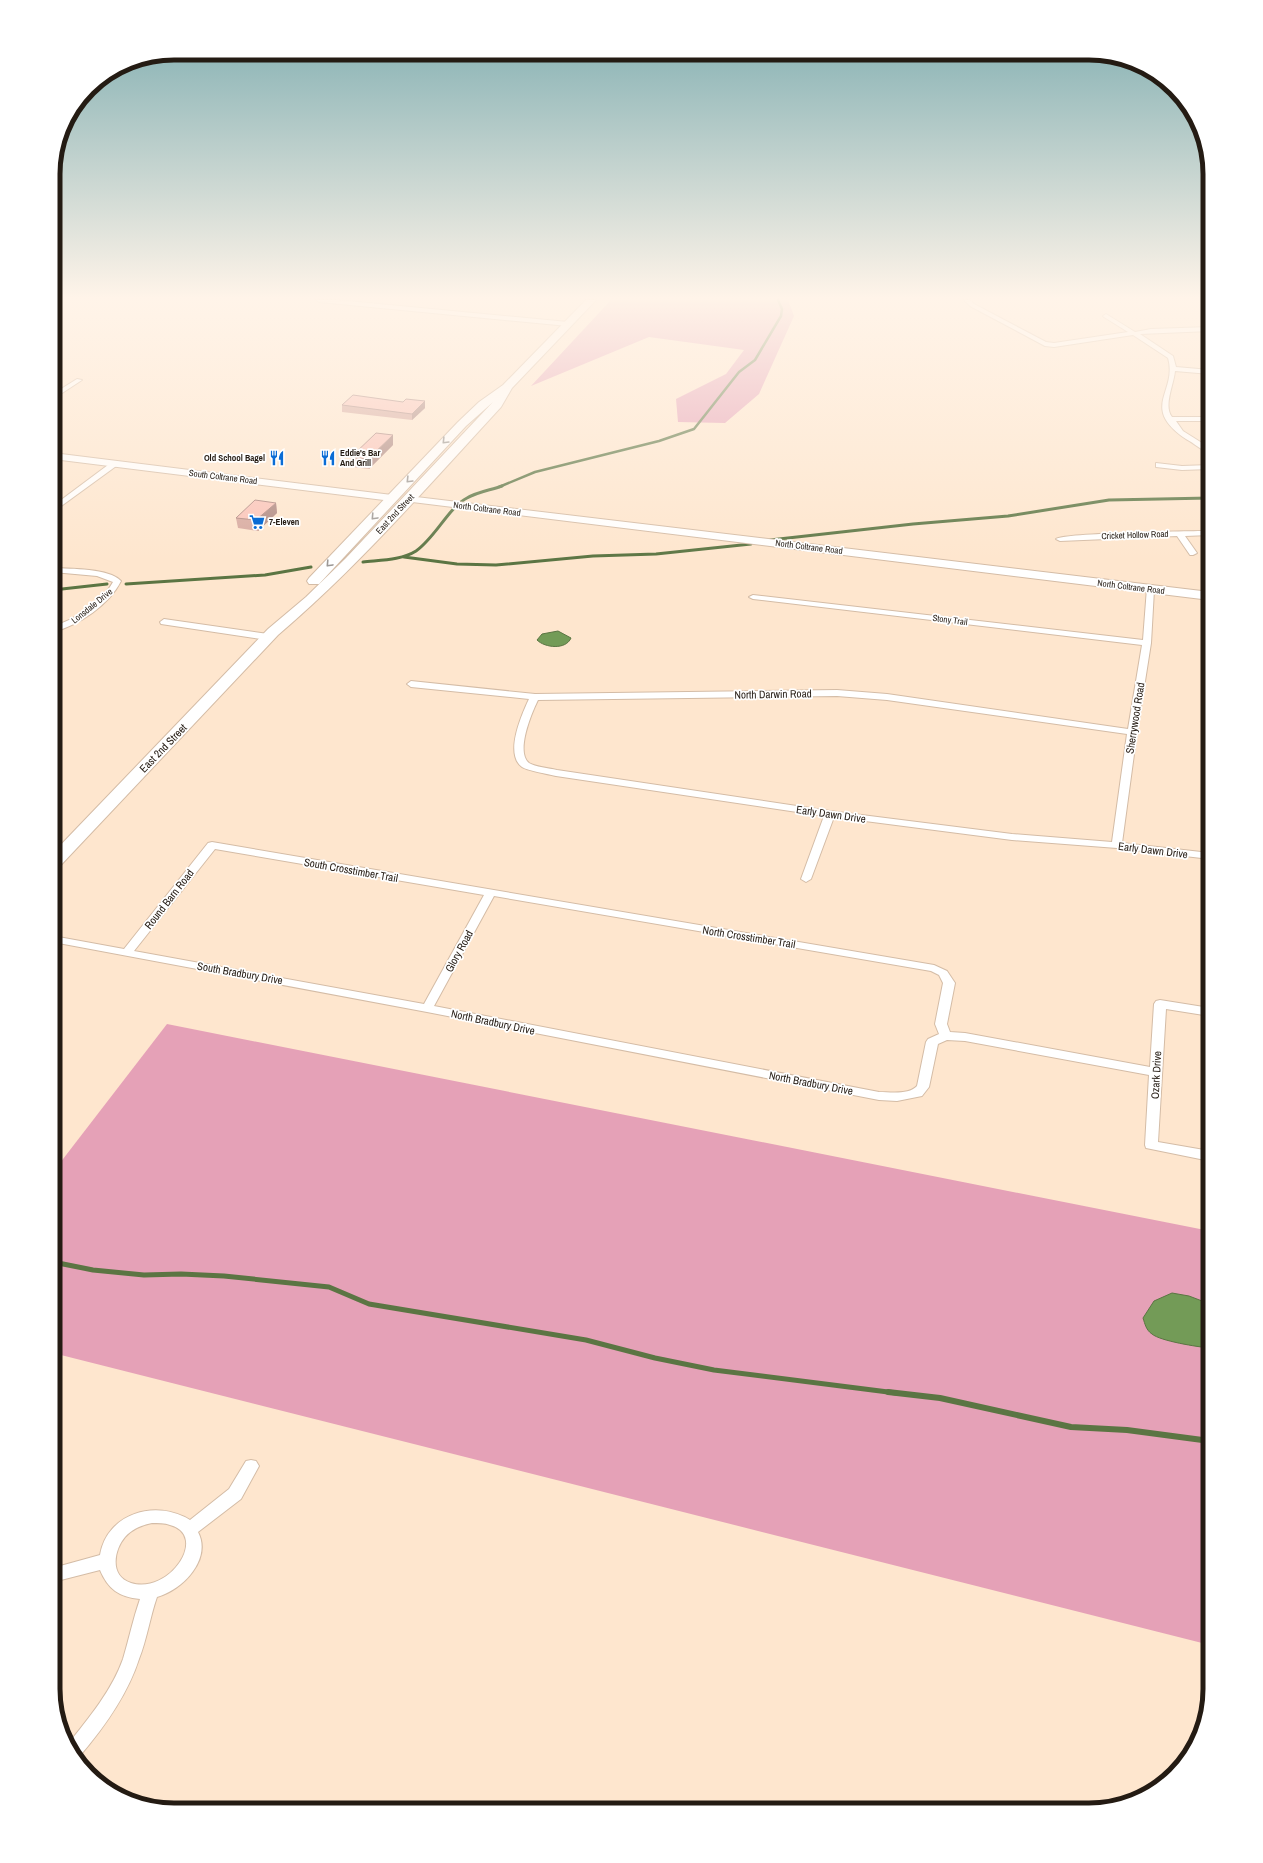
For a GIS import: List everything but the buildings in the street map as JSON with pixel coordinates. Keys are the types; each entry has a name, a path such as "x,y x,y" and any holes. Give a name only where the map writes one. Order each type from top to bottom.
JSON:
{"main road":[{"name":"East 2nd Street","path":"60,856 270,634 299,598 462,424 483,404 507,387"},
{"name":"East 2nd Street","path":"270,634 311,600 351,561 497,405 507,387"},
{"path":"461,445 466,427 462,424"},
{"path":"392,498 408,499"}],"street":[{"path":"60,392 68,387"},
{"path":"1169,387 1165,409 1168,418 1181,432 1203,446"},
{"path":"1168,418 1203,419"},
{"name":"South Coltrane Road","path":"60,457 392,498"},
{"path":"60,505 115,464"},
{"path":"1159,465 1182,468 1203,467"},
{"name":"North Coltrane Road","path":"408,499 1203,595"},
{"name":"Cricket Hollow Road","path":"1060,539 1203,533"},
{"path":"1179,534 1193,553"},
{"name":"Lonsdale Drive","path":"60,571 103,576 114,578 117,581 111,592 73,622 60,628"},
{"name":"Sherrywood Road","path":"1117,845 1132,732 1147,643 1150,590"},
{"name":"Stony Trail","path":"753,597 1147,643"},
{"path":"164,622 270,634"},
{"name":"North Darwin Road","path":"411,684 535,697 837,693 887,697 1132,732"},
{"name":"Early Dawn Drive","path":"535,697 520,735 520,757 526,765 556,773 830,814 1012,837 1117,845 1203,855"},
{"path":"806,879 830,814"},
{"name":"South Crosstimber Trail","path":"212,845 490,894"},
{"name":"Round Barn Road","path":"127,952 212,845"},
{"name":"Glory Road","path":"427,1008 490,894"},
{"name":"North Crosstimber Trail","path":"490,894 934,968 943,973 949,983 941,1024 945,1036"},
{"name":"South Bradbury Drive","path":"60,940 427,1008"},
{"name":"Ozark Drive","path":"1203,1011 1160,1004 1151,1145 1203,1155"},
{"name":"North Bradbury Drive","path":"427,1008 564,1036 879,1096 897,1097 918,1093 923,1087 932,1042 945,1036"},
{"path":"945,1036 965,1037 1156,1072"},
{"path":"190,1529 236,1494 251,1466"},
{"path":"164,1516 183,1522 190,1529 195,1546 189,1566 173,1582 151,1591 128,1590 119,1586 112,1579 108,1571 106,1561 108,1551 117,1537 130,1525 141,1519 164,1516"},
{"path":"60,1573 106,1561"},
{"path":"76,1747 105,1711 130,1660 144,1609 151,1591"}],"shaded area":[{"path":"700,387 762,387 759,394 725,423 678,422 676,399"},
{"path":"558,631 571,638 568,642 560,646 550,646 537,640 542,634"},
{"path":"167,1024 1203,1230 1203,1643 60,1355 60,1163"},
{"path":"1172,1293 1189,1296 1203,1301 1203,1347 1156,1337 1148,1331 1143,1318 1154,1301"}],"waterway":[{"path":"500,487 535,472 659,441 694,429 727,387"},
{"path":"363,562 398,558 416,551 460,502 475,494 500,487"},
{"path":"770,540 913,524 1008,516 1109,500 1203,498"},
{"path":"404,557 457,564 496,565 593,556 656,554 751,544"},
{"path":"126,584 265,575 311,567"},
{"path":"60,589 107,584"},
{"path":"60,1263 93,1270 144,1275 181,1274 224,1276 329,1287 369,1304 586,1340 655,1358 714,1370 889,1392"},
{"path":"889,1392 940,1398 1071,1427 1127,1430 1203,1440"},
{"path":"889,1392 896,1393"}],"place":[{"name":"Old School Bagel","path":"277,458"},
{"name":"Eddie's Bar And Grill","path":"328,458"},
{"name":"7-Eleven","path":"257,522"}]}
